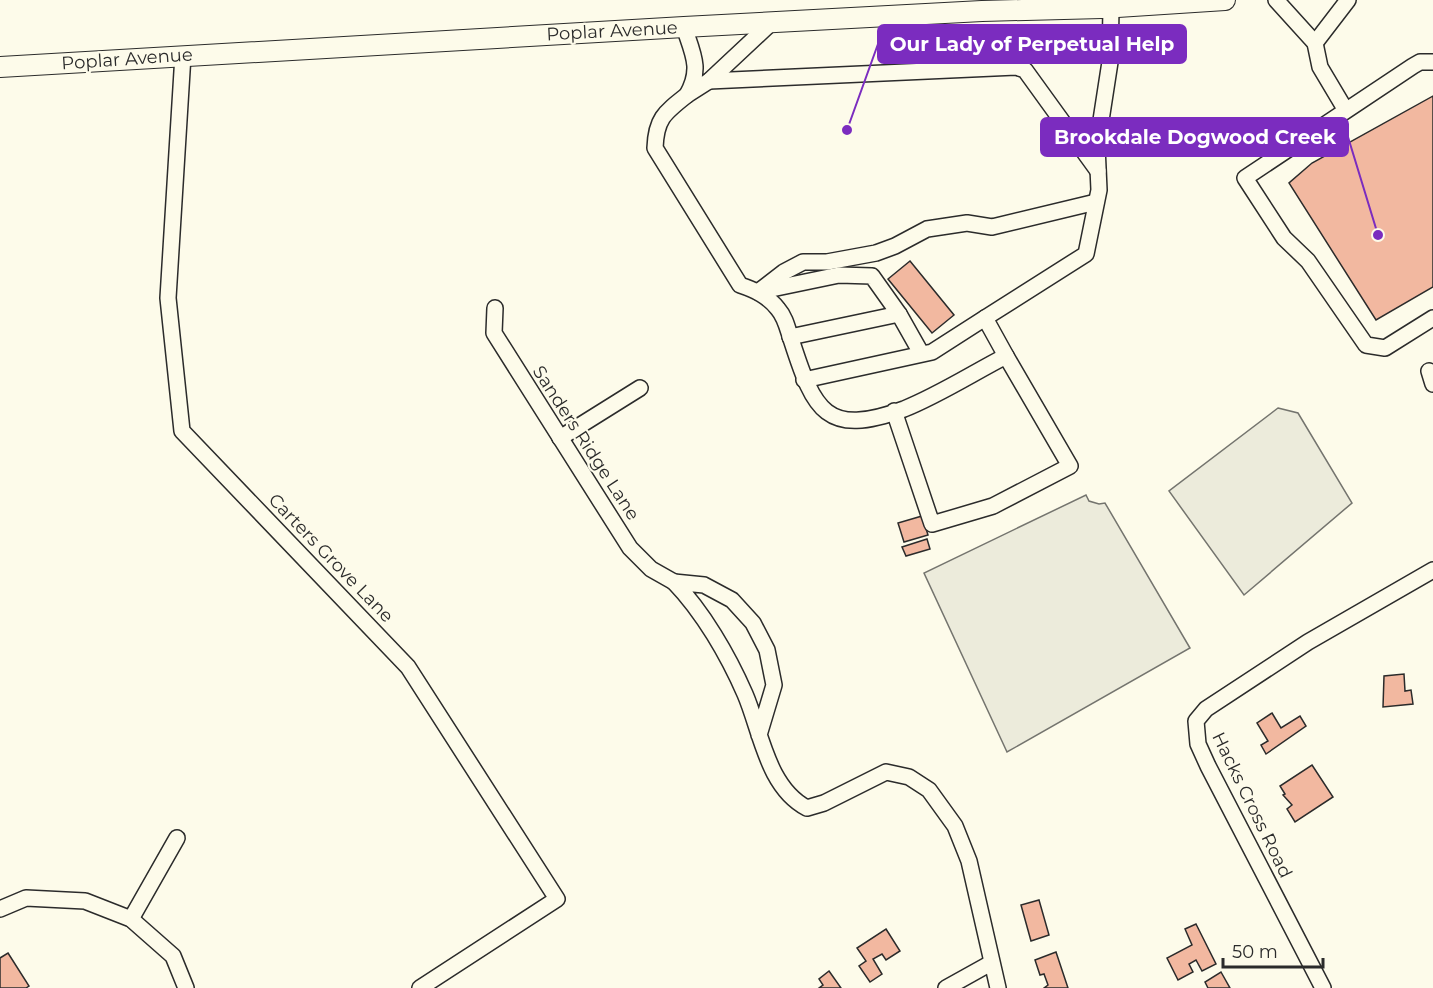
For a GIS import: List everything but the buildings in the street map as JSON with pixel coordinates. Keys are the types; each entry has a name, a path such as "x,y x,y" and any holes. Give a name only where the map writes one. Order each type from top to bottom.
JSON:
{"main road":[{"path":"982,11 1001,0"},
{"name":"Poplar Avenue","path":"0,67 772,22 1104,4 1225,0"}],"street":[{"path":"1276,0 1315,43 1320,68 1345,109"},
{"path":"1315,43 1348,0"},
{"path":"804,380 933,352 1086,254 1096,202 1097,146 1110,62 1104,4"},
{"path":"772,22 709,81 668,109 656,125 655,148 740,285 758,291 778,308 814,401 837,418 856,420 899,410 1006,356"},
{"path":"684,27 695,60 696,79 687,95"},
{"name":"Carters Grove Lane","path":"183,55 168,298 182,431 408,667 557,899 420,988"},
{"path":"1433,62 1420,62 1413,66 1345,109 1245,178 1284,238 1308,261 1366,345 1385,348 1433,318"},
{"path":"709,81 1016,67 1025,70 1098,171"},
{"path":"758,291 784,272 803,262 827,262 876,253 927,229 945,224 967,223 992,227 1096,202"},
{"path":"758,291 839,275 872,276 899,314 921,353"},
{"name":"Sanders Ridge Lane","path":"495,308 494,333 630,548 651,569 674,582 686,595 730,663 745,695 770,765 795,802 807,808 824,803 885,772 909,777 929,790 955,826 969,861 990,963"},
{"path":"790,337 899,314"},
{"path":"899,410 932,524 993,507 1070,466 985,318"},
{"path":"560,438 640,388"},
{"name":"Hacks Cross Road","path":"1323,988 1208,766 1198,744 1196,721 1206,709 1308,642 1430,572"},
{"name":"Sanders Ridge Lane","path":"674,582 704,585 732,600 753,623 767,650 774,686 759,735"},
{"path":"131,919 177,838"},
{"path":"0,909 26,898 85,901 131,919 174,956 186,988"},
{"path":"946,988 990,963 998,988"}],"shaded area":[{"path":"1278,408 1298,413 1352,503 1244,595 1169,491"},
{"path":"1086,495 1089,501 1105,503 1190,648 1007,752 924,573"}],"place":[{"name":"Our Lady of Perpetual Help","path":"847,130"},
{"name":"Brookdale Dogwood Creek","path":"1378,235"}]}
